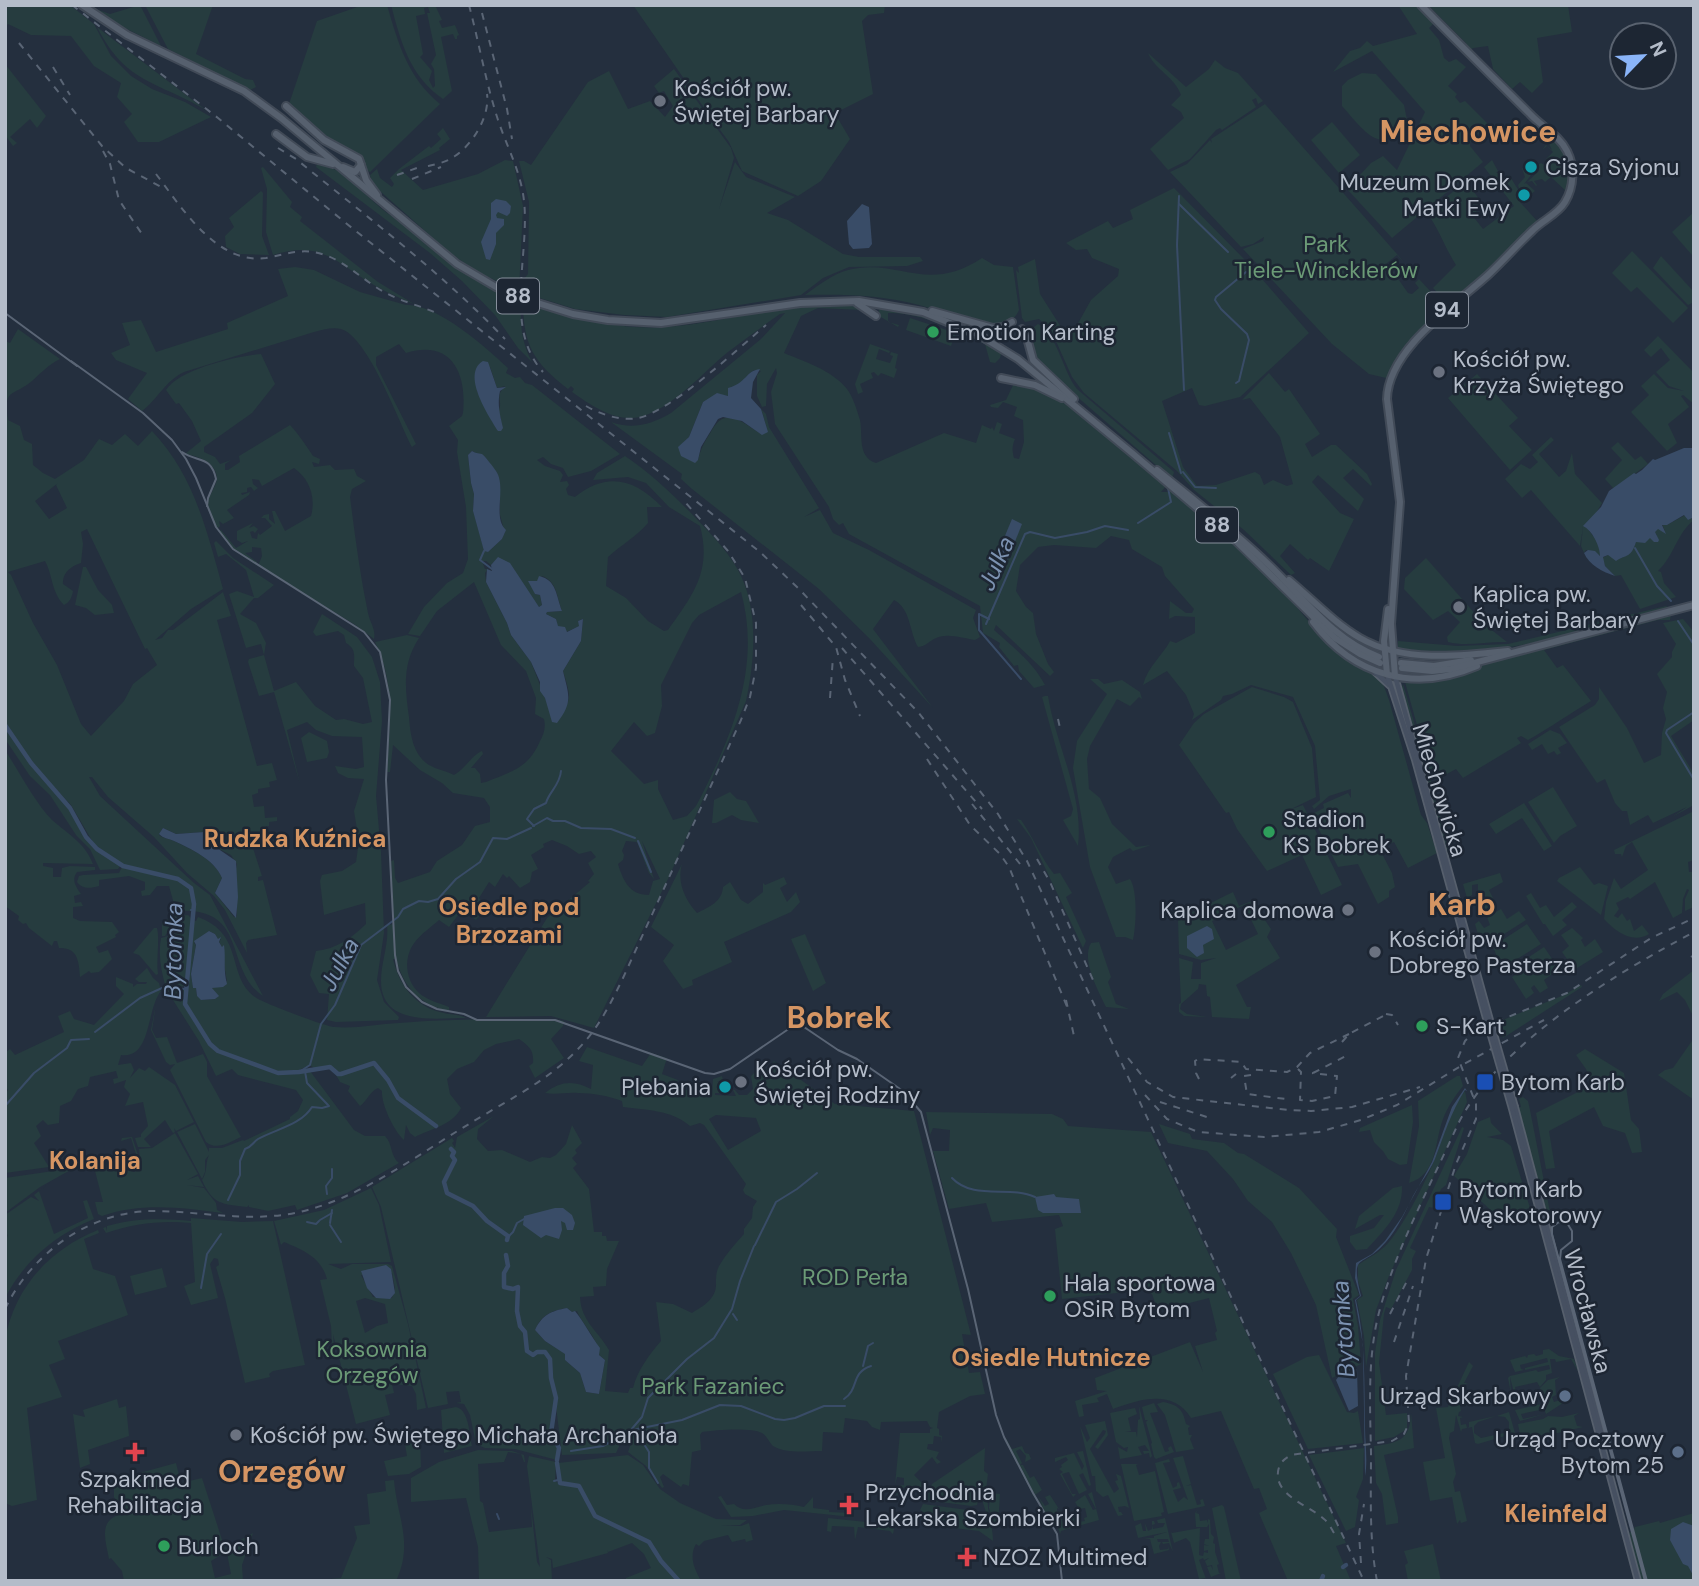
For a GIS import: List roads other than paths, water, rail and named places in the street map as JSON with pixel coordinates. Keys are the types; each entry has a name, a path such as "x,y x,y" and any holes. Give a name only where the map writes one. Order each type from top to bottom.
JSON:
{"main road":[{"name":"88","path":"84,5 128,32 236,83 282,117 429,242 468,271 496,287 564,312 608,320 661,323 800,303 849,301 891,305 923,312 964,327 1000,345"},
{"name":"94","path":"1388,649 1400,502 1387,399 1392,377 1402,359 1440,315 1488,275 1535,228 1562,207 1571,190 1573,176 1570,158 1561,142 1531,116 1421,5"},
{"path":"286,106 324,141 358,158 366,180 378,196"},
{"name":"88","path":"282,117 444,251 480,275 528,298 609,318 658,320 828,298 880,300 923,309 968,326 1028,365 1349,632 1368,643 1388,649"},
{"path":"276,134 312,159 355,172 361,165"},
{"path":"312,159 317,154 314,146"},
{"path":"849,301 866,307 876,316"},
{"path":"923,309 993,327 1012,323"},
{"path":"1022,329 1032,360 1080,407"},
{"path":"1001,378 1038,386 1080,407"},
{"name":"88","path":"1171,484 1236,541 1296,602 1333,646 1351,660 1371,670 1391,675"},
{"path":"1268,564 1335,632 1380,660 1341,643 1296,602"},
{"name":"94","path":"1388,649 1384,632 1393,590"},
{"path":"1497,658 1440,671 1401,666 1448,664 1524,648 1694,605"},
{"path":"1368,643 1379,641 1384,632"},
{"path":"1391,675 1411,679 1446,677 1524,648"},
{"path":"1388,649 1443,655 1508,651"},
{"name":"Miechowicka","path":"1388,649 1392,693 1415,760 1489,1021"},
{"path":"1371,670 1386,680 1392,693"},
{"name":"Miechowicka","path":"1391,675 1400,695 1479,987"},
{"path":"1400,695 1402,683 1411,679"},
{"name":"Wrocławska","path":"1489,1021 1602,1434 1638,1581"}],"water":[{"path":"496,199 506,201 511,206 507,216 498,212 496,215 497,218 504,219 504,225 496,233 496,244 490,260 486,259 481,242 491,219 491,203"},
{"path":"862,204 869,207 872,244 869,248 853,249 849,244 847,221"},
{"path":"483,361 488,362 497,388 506,387 500,391 499,396 503,428 501,431 498,431 488,415 475,385 477,367"},
{"path":"760,369 753,382 751,398 761,409 768,432 762,435 742,421 723,417 718,419 695,463 681,456 678,447 689,437 703,402 717,393 728,396 728,388"},
{"path":"1684,448 1694,448 1694,517 1688,520 1684,515 1662,525 1666,534 1658,529 1655,532 1658,542 1650,538 1645,543 1636,542 1630,553 1616,561 1608,555 1603,557 1605,566 1615,576 1601,570 1584,553 1588,550 1595,551 1600,556 1592,535 1583,526 1601,507 1609,491 1642,470 1653,459"},
{"path":"472,451 487,459 499,478 500,518 506,530 502,539 488,552 484,551 473,511 474,494 468,455"},
{"path":"1012,519 1022,524 1005,567 994,562"},
{"path":"498,557 510,563 539,607 542,605 540,595 535,594 528,581 537,581 539,576 553,585 562,611 546,614 556,619 558,626 565,627 567,632 579,626 578,621 583,619 581,641 563,671 568,704 557,723 552,722 531,662 511,635 486,582 487,569 492,571 491,565"},
{"path":"163,828 176,834 204,832 211,836 217,848 236,861 236,918 215,893 222,878 214,865 195,851 161,836 159,834"},
{"path":"1207,926 1212,929 1214,939 1203,945 1204,953 1197,957 1187,948 1187,936"},
{"path":"209,931 218,939 221,937 219,942 222,947 224,945 227,984 212,988 219,996 215,999 201,1000 197,996 196,988 193,988 191,974 196,945 194,941"},
{"path":"1465,1088 1467,1091 1465,1090 1448,1124 1433,1164 1418,1187 1432,1162 1452,1107"},
{"path":"1054,1194 1056,1197 1079,1199 1081,1213 1043,1213 1038,1210 1035,1197"},
{"path":"1409,1205 1398,1226 1386,1242 1372,1254 1385,1241"},
{"path":"563,1208 572,1215 575,1223 573,1230 567,1230 565,1223 561,1221 559,1239 546,1235 541,1238 523,1225 524,1216"},
{"path":"1372,1254 1358,1266 1361,1296 1356,1300 1362,1342 1355,1300 1360,1296 1355,1278 1356,1263"},
{"path":"386,1265 391,1269 395,1293 390,1299 376,1298 367,1288 361,1271"},
{"path":"567,1308 578,1315 600,1348 599,1355 605,1360 599,1394 586,1392 580,1373 565,1360 565,1354 545,1341 535,1330 548,1315"},
{"path":"1363,1349 1366,1458 1365,1476"},
{"path":"1357,1369 1358,1406 1349,1411 1336,1380 1339,1376"},
{"path":"1683,1522 1694,1526 1694,1577 1688,1566 1683,1564 1670,1540 1671,1529"}],"waterway":[{"path":"1179,196 1177,245 1184,390"},
{"path":"1179,204 1228,252"},
{"path":"1236,383 1239,381 1249,340 1247,334 1215,300 1246,272"},
{"path":"1169,433 1181,473"},
{"path":"1183,472 1195,487 1216,488"},
{"path":"1138,523 1171,502 1168,488"},
{"name":"Julka","path":"986,624 1025,534 1030,532 1055,538 1105,526 1128,530"},
{"path":"1635,548 1657,586 1671,601"},
{"path":"484,551 480,560 492,569"},
{"path":"989,619 979,614 979,630 1021,679"},
{"path":"1678,621 1694,645"},
{"path":"1694,712 1666,733 1694,780"},
{"name":"Bytomka","path":"5,725 31,763 70,808 86,837 97,849 123,866 178,879 191,888 194,904 185,1004 210,1044 218,1051 278,1073 330,1067 341,1074 374,1063 398,1098 436,1126"},
{"path":"534,826 527,819 534,809 546,803 561,771"},
{"name":"Julka","path":"533,826 547,818 565,821 581,828 611,829 635,838"},
{"name":"Julka","path":"299,1072 310,1065 321,1024 335,1005 361,945 398,917 403,909 419,901 438,899 456,879 480,862 493,838 507,839 531,828"},
{"name":"Julka","path":"638,841 651,872"},
{"path":"95,1032 140,998 162,988"},
{"path":"167,988 185,989"},
{"path":"5,1106 34,1073 67,1048 71,1040 89,1039"},
{"path":"305,1071 307,1083 328,1105"},
{"path":"228,1200 240,1175 240,1161 245,1149 258,1139 295,1122 312,1107 329,1106"},
{"name":"Bytomka","path":"451,1149 455,1160 444,1182 447,1193 473,1206 487,1221 508,1236 507,1240"},
{"path":"327,1194 326,1186 332,1178 332,1169"},
{"path":"755,1245 776,1202 817,1173"},
{"path":"952,1178 971,1189 1014,1192 1035,1197"},
{"path":"330,1223 332,1210"},
{"path":"320,1220 332,1213"},
{"path":"509,1236 517,1223 524,1219"},
{"path":"307,1222 316,1224 319,1221"},
{"path":"330,1225 341,1242"},
{"path":"201,1288 207,1254 221,1234"},
{"path":"630,1431 642,1417 648,1398 687,1359 714,1338 732,1309 754,1246"},
{"name":"Bytomka","path":"506,1255 508,1266 504,1273 504,1287 518,1287 517,1311 520,1326 525,1332 527,1351 533,1355 545,1352 550,1359 556,1398 551,1433 559,1448 557,1460"},
{"path":"733,1314 737,1320"},
{"path":"863,1366 868,1346 873,1343"},
{"path":"844,1399 849,1395 860,1373 871,1366"},
{"path":"632,1430 682,1420 720,1405 741,1406 784,1420 824,1406 845,1406"},
{"path":"645,1427 642,1441 649,1452 649,1468 658,1483"},
{"path":"571,1451 603,1446 623,1435"},
{"name":"Bytomka","path":"557,1463 560,1483 579,1486 595,1516 649,1542 679,1581"},
{"name":"Bytomka","path":"554,1481 558,1480"},
{"path":"497,1514 499,1519"},
{"name":"Bytomka","path":"1321,1581 1323,1576"}],"tram line":[{"path":"5,313 77,366"},
{"path":"71,361 143,413 172,440 196,478 216,527 233,549 364,632 380,652 390,700 386,780 395,955 398,971 406,987 422,1002 477,1020 555,1020 714,1074 730,1069 793,1026 801,1025 903,1091 921,1112 968,1289 996,1415 1004,1437 1057,1534 1062,1581"},
{"path":"182,452 207,463 214,471 216,479 207,506"},
{"path":"1645,1581 1552,1234 1552,1227 1559,1222 1567,1223 1572,1231 1572,1241 1561,1250 1560,1259 1647,1581"}],"railway":[{"path":"72,5 218,118 347,224 760,552 918,712 998,814 1027,861 1364,1581"},
{"path":"469,5 494,106 522,190 525,222 521,313 531,354 543,372"},
{"path":"482,13 512,139"},
{"path":"19,43 102,146 126,168 163,188"},
{"path":"53,67 70,95"},
{"path":"428,166 452,158 468,144 483,120 487,94"},
{"path":"278,148 296,159 403,246 481,314 505,339"},
{"path":"103,151 110,164 119,200 144,237"},
{"path":"412,179 441,167"},
{"path":"397,175 417,168"},
{"path":"156,174 202,231 232,253 248,258 266,258 302,251 325,255 384,292 434,312"},
{"path":"586,406 605,415 625,419 652,413 704,378 766,325"},
{"path":"5,1309 31,1269 48,1252 88,1226 110,1218 157,1211 226,1216 278,1216 318,1207 363,1188 526,1090 554,1071 592,1033 623,978 741,720 750,697 756,668 756,623 745,578 728,551 685,502"},
{"path":"801,605 836,647 845,680 860,716"},
{"path":"842,648 982,809"},
{"path":"830,698 833,657"},
{"path":"1058,719 1060,728"},
{"path":"927,759 970,825 1000,854 1009,867 1068,1009"},
{"path":"972,804 1020,864"},
{"path":"1037,859 1050,882 1093,980"},
{"path":"1334,1533 1324,1519 1282,1488 1278,1472 1282,1462 1291,1455 1392,1441 1404,1434 1409,1423 1406,1376 1426,1259 1456,1164 1476,1119 1476,1104 1458,1058 1465,1041 1476,1030 1567,993 1651,938 1694,918"},
{"path":"1377,1581 1372,1533 1370,1397 1373,1341 1388,1282 1458,1124 1477,1094 1501,1066 1530,1039 1595,990 1694,932"},
{"path":"1066,1000 1074,1036"},
{"path":"1342,1042 1349,1034 1389,1013"},
{"path":"1386,1014 1392,1015 1398,1025"},
{"path":"1145,1095 1167,1119 1198,1132 1264,1137 1319,1132 1361,1120 1397,1105 1544,1020"},
{"path":"1199,1079 1195,1061 1198,1059 1241,1062 1246,1069 1287,1072 1297,1067 1310,1053 1349,1034"},
{"path":"1313,1073 1346,1056"},
{"path":"1128,1058 1147,1082 1173,1097 1288,1110 1352,1107 1420,1087"},
{"path":"1298,1069 1301,1072 1300,1100 1312,1101 1335,1096 1337,1076 1312,1073"},
{"path":"1231,1078 1236,1074"},
{"path":"1251,1075 1244,1076 1247,1094 1286,1099"},
{"path":"1160,1102 1210,1118"},
{"path":"1390,1314 1407,1281"},
{"path":"1394,1342 1413,1286"},
{"path":"1361,1563 1359,1534 1364,1504"}],"place":[{"name":"Kościół pw. Świętej Barbary","path":"660,101"},
{"name":"Cisza Syjonu","path":"1531,167"},
{"name":"Muzeum Domek Matki Ewy","path":"1524,195"},
{"name":"Emotion Karting","path":"933,332"},
{"name":"Kościół pw. Krzyża Świętego","path":"1439,372"},
{"name":"Kaplica pw. Świętej Barbary","path":"1459,607"},
{"name":"Stadion KS Bobrek","path":"1269,832"},
{"name":"Kaplica domowa","path":"1348,910"},
{"name":"Kościół pw. Dobrego Pasterza","path":"1375,952"},
{"name":"S-Kart","path":"1422,1026"},
{"name":"Kościół pw. Świętej Rodziny","path":"741,1082"},
{"name":"Bytom Karb","path":"1485,1082"},
{"name":"Plebania","path":"725,1087"},
{"name":"Bytom Karb Wąskotorowy","path":"1443,1202"},
{"name":"Hala sportowa OSiR Bytom","path":"1050,1296"},
{"name":"Urząd Skarbowy","path":"1565,1396"},
{"name":"Kościół pw. Świętego Michała Archanioła","path":"236,1435"},
{"name":"Szpakmed Rehabilitacja","path":"135,1452"},
{"name":"Urząd Pocztowy Bytom 25","path":"1678,1452"},
{"name":"Przychodnia Lekarska Szombierki","path":"849,1505"},
{"name":"Burloch","path":"164,1546"},
{"name":"NZOZ Multimed","path":"967,1557"}],"district":[{"name":"Miechowice","path":"1468,131"},
{"name":"Rudzka Kuźnica","path":"295,838"},
{"name":"Karb","path":"1462,904"},
{"name":"Osiedle pod Brzozami","path":"509,920"},
{"name":"Bobrek","path":"839,1017"},
{"name":"Kolanija","path":"95,1160"},
{"name":"Osiedle Hutnicze","path":"1051,1357"},
{"name":"Orzegów","path":"282,1471"},
{"name":"Kleinfeld","path":"1556,1513"}],"park label":[{"name":"Park Tiele-Wincklerów","path":"1326,257"},
{"name":"ROD Perła","path":"855,1277"},
{"name":"Koksownia Orzegów","path":"372,1362"},
{"name":"Park Fazaniec","path":"713,1386"}]}
